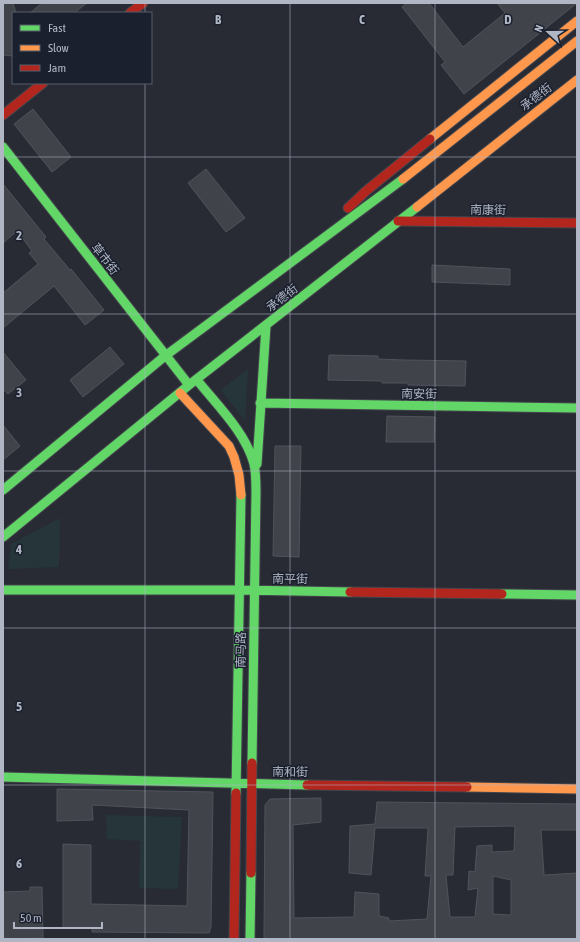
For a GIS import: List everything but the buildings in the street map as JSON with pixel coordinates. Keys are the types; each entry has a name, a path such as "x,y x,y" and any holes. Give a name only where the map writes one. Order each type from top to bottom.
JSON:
{"main road":[{"path":"131,12 143,3"},
{"path":"266,282 366,192 577,21"},
{"path":"3,490 165,356 398,182 577,41"},
{"name":"承德街","path":"3,537 193,382 577,80"},
{"path":"3,115 42,84"},
{"name":"草市街","path":"3,147 165,356 193,382"},
{"name":"南康街","path":"398,221 577,223"},
{"path":"256,481 266,326"},
{"name":"南马路","path":"193,382 240,435 250,453 254,465 256,481 250,939"},
{"name":"南马路","path":"180,393 218,433 228,446 234,457 239,475 241,493 234,939"},
{"name":"南安街","path":"260,403 577,408"},
{"name":"南平街","path":"3,590 254,590 577,595"},
{"name":"南和街","path":"3,777 252,784 577,789"}],"shaded area":[{"path":"248,369 245,421 221,390"},
{"path":"60,518 59,567 8,569 11,544"},
{"path":"106,815 182,817 178,889 139,888 140,841 107,839"}],"traffic: fast":[{"path":"3,147 189,385"},
{"path":"3,490 165,356 403,179"},
{"path":"3,537 189,385 417,207"},
{"path":"257,464 266,326"},
{"path":"197,380 238,430 245,441 255,467 256,492 252,763"},
{"path":"260,403 577,408"},
{"path":"236,793 241,495"},
{"path":"3,590 240,590 350,592"},
{"path":"502,594 577,595"},
{"path":"3,777 307,785"},
{"path":"250,939 251,873"}],"traffic: slow":[{"path":"430,139 577,21"},
{"path":"403,179 577,41"},
{"path":"417,207 577,80"},
{"path":"180,393 229,446 239,475 241,495"},
{"path":"467,787 577,789"}],"traffic: jam":[{"path":"131,12 143,3"},
{"path":"3,115 42,84"},
{"path":"348,208 366,191 430,139"},
{"path":"398,221 577,223"},
{"path":"350,592 502,594"},
{"path":"251,873 252,763"},
{"path":"307,785 467,787"},
{"path":"234,939 236,793"}]}
